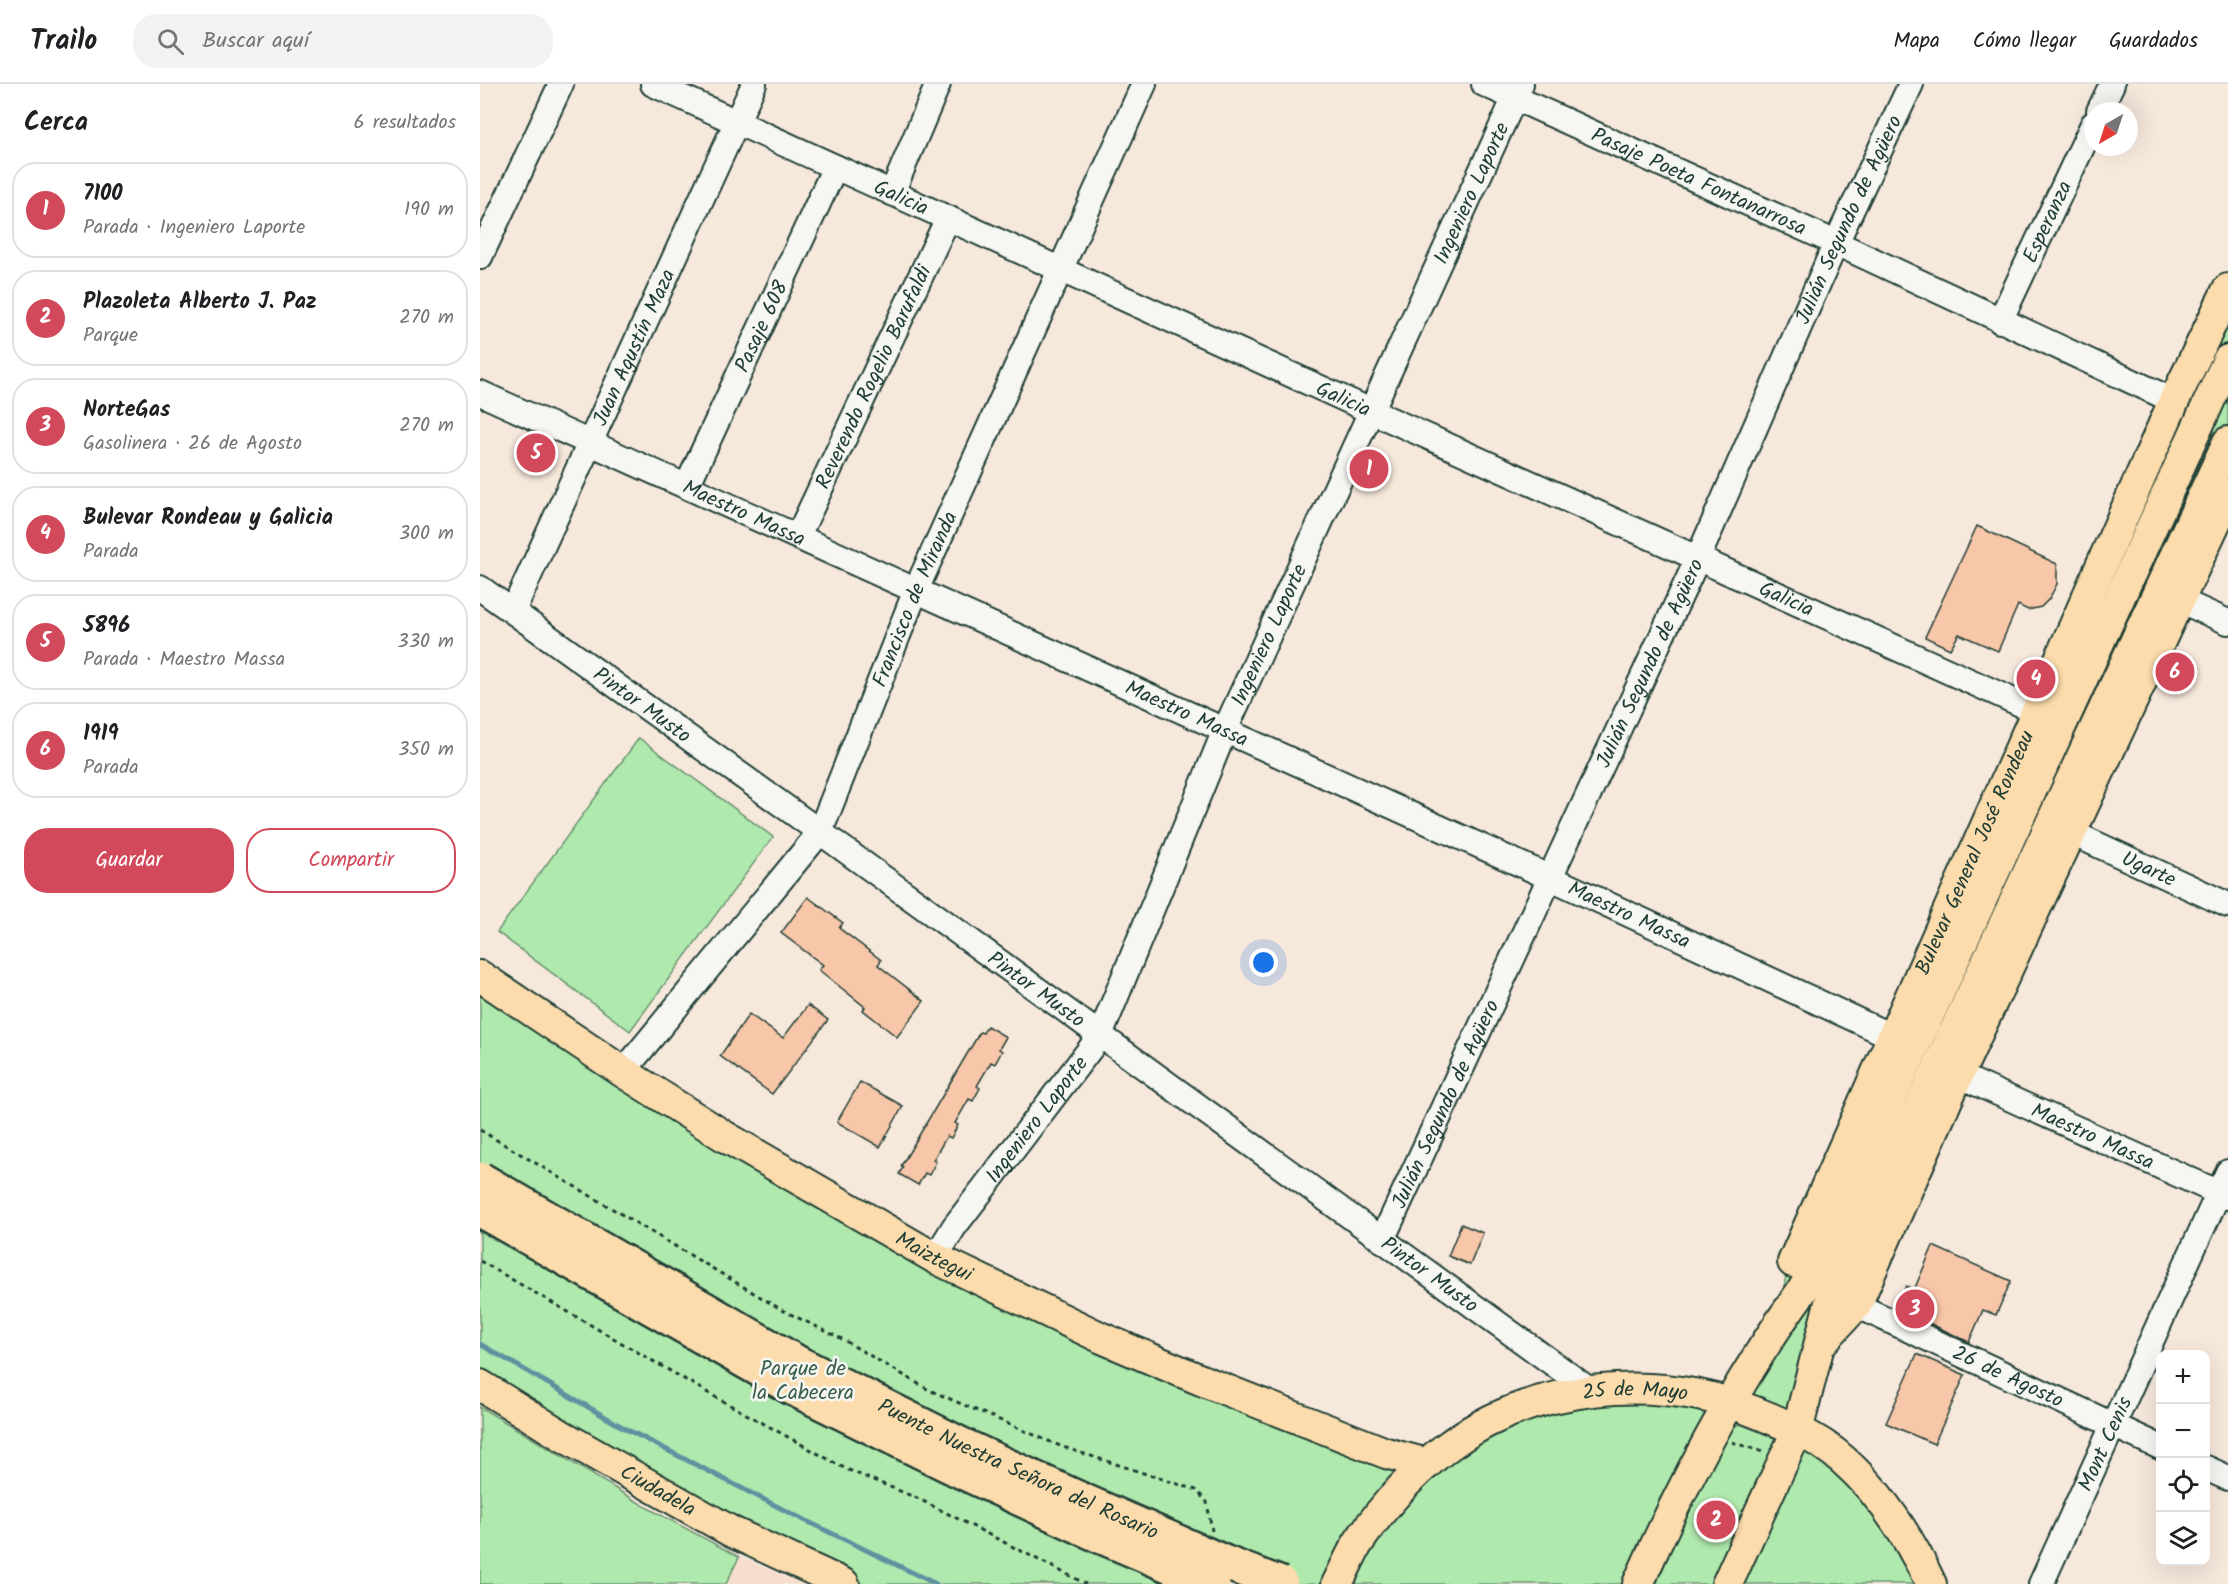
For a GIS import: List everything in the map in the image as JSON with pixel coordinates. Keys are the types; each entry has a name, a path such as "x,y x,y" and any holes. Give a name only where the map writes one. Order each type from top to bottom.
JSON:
{"highway":[{"name":"Puente Nuestra Señora del Rosario","path":"480,1179 819,1373 960,1444 1082,1500 1226,1563 1281,1584"},
{"name":"Puente Nuestra Señora del Rosario","path":"480,1210 792,1388 996,1488 1100,1536 1213,1584"}],"main road":[{"name":"Bulevar General José Rondeau","path":"1781,1320 1785,1280 2174,401 2228,289"},
{"name":"Bulevar General José Rondeau","path":"1638,1584 1658,1539 1729,1401 1804,1288 2228,360"},
{"path":"1727,1584 1797,1431 1832,1295 2224,453"},
{"path":"1820,1345 1856,1305 1958,1075 2228,495"},
{"name":"Maiztegui","path":"480,976 623,1072 724,1136 935,1258 1102,1338 1201,1380 1386,1453 1426,1464"},
{"name":"Ciudadela","path":"480,1385 561,1435 732,1532 844,1584"},
{"name":"25 de Mayo","path":"1338,1584 1359,1542 1381,1511 1426,1464 1449,1446 1495,1419 1546,1400 1591,1391 1639,1388 1689,1393 1729,1401 1817,1440 1843,1459 1880,1497 1914,1549 1931,1584"}],"street":[{"path":"480,257 561,84"},
{"name":"Galicia","path":"653,84 2036,711"},
{"name":"Juan Agustín Maza","path":"513,611 754,84"},
{"path":"892,192 938,84"},
{"name":"Francisco de Miranda","path":"623,1072 820,832 916,590 1144,84"},
{"name":"Pasaje Poeta Fontanarrosa","path":"1484,84 1517,91 2000,321 2174,401"},
{"name":"Julián Segundo de Agüero","path":"1382,1240 1698,558 1836,243 1911,84"},
{"path":"2103,102 2112,84"},
{"name":"Ingeniero Laporte","path":"935,1258 954,1227 1100,1036 1225,730 1517,91"},
{"name":"Esperanza","path":"2000,321 2084,143"},
{"name":"Pasaje 608","path":"687,486 835,167"},
{"name":"Reverendo Rogelio Barufaldi","path":"798,536 948,218"},
{"name":"Maestro Massa","path":"480,393 1551,878 1893,1037"},
{"name":"Pintor Musto","path":"480,588 1591,1391"},
{"path":"2179,600 2228,622"},
{"name":"Ugarte","path":"2070,832 2228,905"},
{"name":"Maestro Massa","path":"1958,1075 2225,1187"},
{"name":"Mont Cenis","path":"2041,1584 2225,1187"},
{"name":"26 de Agosto","path":"1856,1305 2156,1445"},
{"path":"2210,1470 2228,1478"}],"path":[{"path":"480,1130 784,1311 840,1338 929,1389 1060,1446 1196,1490 1207,1502 1212,1533"},
{"path":"480,1261 710,1395 846,1469 917,1498 1086,1584"},
{"path":"1732,1442 1765,1453"}],"shaded area":[{"path":"739,1557 803,1584 726,1584"}],"green space":[{"path":"2228,289 2228,495 1820,1345 1797,1430 1817,1440 1931,1584 1727,1584 1797,1431 1729,1401 1781,1320 1785,1280 2036,711"},
{"path":"639,738 773,837 630,1031 497,932"},
{"name":"Parque de la Cabecera","path":"480,976 935,1258 1427,1464 1546,1400 1729,1401 1638,1584 844,1584 480,1385"},
{"path":"480,1407 646,1507 739,1557 726,1584 480,1584"},
{"path":"1740,1424 1777,1439 1718,1584 1656,1584 1721,1438 1730,1428"}],"building":[{"path":"1977,526 2057,564 2057,584 2049,599 2041,607 2028,610 2018,605 1998,651 1959,634 1950,649 1925,637"},
{"path":"808,897 843,923 839,928 881,960 878,965 924,1001 897,1037 863,1010 865,1007 819,970 823,965 781,933"},
{"path":"808,1005 828,1020 772,1094 720,1056 749,1014 783,1038"},
{"path":"987,1026 1006,1037 999,1049 1002,1051 995,1064 991,1062 977,1086 980,1088 973,1101 969,1099 955,1123 958,1125 951,1138 947,1136 933,1160 936,1162 929,1175 925,1173 918,1185 899,1174 903,1167 901,1166 980,1032 983,1033"},
{"path":"860,1082 903,1106 880,1147 837,1122"},
{"path":"1461,1224 1483,1233 1470,1265 1448,1256"},
{"path":"1933,1246 2011,1281 1996,1315 1983,1310 1969,1342 1897,1308 1906,1286 1914,1290"},
{"path":"1917,1354 1965,1375 1934,1444 1886,1423"}],"waterway":[{"path":"480,1344 626,1429 936,1584"}],"place":[{"name":"5896","path":"536,453"},
{"name":"7100","path":"1369,469"},
{"name":"1919","path":"2175,672"},
{"name":"Bulevar Rondeau y Galicia","path":"2036,679"},
{"name":"NorteGas","path":"1915,1309"},
{"name":"Plazoleta Alberto J. Paz","path":"1716,1520"}]}
